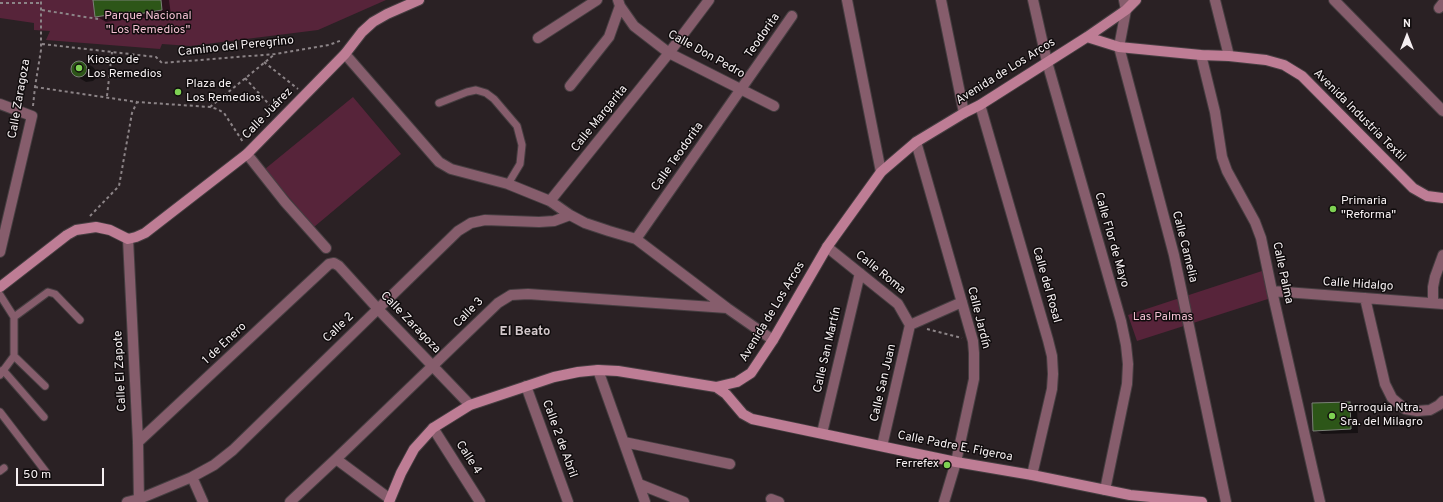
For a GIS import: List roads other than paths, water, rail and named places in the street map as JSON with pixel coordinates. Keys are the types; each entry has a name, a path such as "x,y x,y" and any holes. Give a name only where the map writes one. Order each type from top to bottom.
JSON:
{"main road":[{"name":"Calle Juárez","path":"128,239 145,233 248,153 345,54 362,32 373,22 419,0"},
{"name":"Avenida de Los Arcos","path":"389,501 401,473 414,450 433,428 470,405 554,377 578,372 598,370 618,371 716,387 737,382 751,373 773,340 827,247 882,172 916,142 980,105 1087,37 1125,5 1136,0"},
{"name":"Avenida Industria Textil","path":"1087,37 1119,47 1266,60 1284,65 1302,76 1413,188 1428,196 1443,198"},
{"path":"0,287 67,235 76,230 96,227 110,230 128,239"},
{"name":"Calle Padre E. Figeroa","path":"716,387 726,394 743,414 752,419 956,462 1032,475 1105,490 1130,498 1202,502"}],"street":[{"path":"538,38 597,0"},
{"name":"Calle Margarita","path":"550,201 709,0"},
{"path":"847,0 882,172"},
{"path":"941,0 964,113"},
{"name":"Calle Flor de Mayo","path":"1033,0 1047,62 1126,345 1128,364 1127,384 1105,490"},
{"path":"1215,0 1229,56"},
{"path":"1334,0 1443,111"},
{"path":"570,86 602,48 609,37 619,3"},
{"name":"Calle Don Pedro","path":"619,3 634,26 669,52 774,106"},
{"name":"Calle Camelia","path":"1125,5 1119,47 1174,255 1226,502"},
{"name":"Teodorita","path":"741,90 792,16"},
{"path":"345,54 439,162 451,169 508,184 550,201 570,216 609,231 636,238 727,308 773,340"},
{"name":"Calle Palma","path":"1201,55 1215,112 1222,157 1227,171 1255,222 1261,238 1320,502"},
{"name":"Calle Teodorita","path":"636,238 741,90"},
{"name":"Calle Zaragoza","path":"0,104 32,116 0,252"},
{"name":"Calle del Rosal","path":"980,105 1052,356 1052,389 1032,475"},
{"name":"Calle Jardín","path":"916,142 973,341 975,366 974,379 956,462 944,502"},
{"path":"248,153 285,202 326,248"},
{"name":"Calle 2","path":"127,502 139,501 192,477 214,465 233,450 458,231 471,223 485,220 539,222 554,221 570,216"},
{"name":"Calle El Zapote","path":"128,239 138,442 139,501"},
{"name":"Calle Roma","path":"827,247 898,304 910,325"},
{"path":"1438,303 1434,282 1443,255"},
{"name":"Calle Zaragoza","path":"329,264 339,266 470,405"},
{"name":"1 de Enero","path":"138,442 329,264"},
{"name":"Calle San Martín","path":"822,433 860,273"},
{"name":"Calle Hidalgo","path":"1272,291 1438,303"},
{"name":"Calle 3","path":"290,502 434,366 498,303 511,295 528,294 727,308"},
{"path":"1365,298 1386,384 1392,398 1404,409 1418,411 1430,410 1439,405 1443,400"},
{"path":"910,325 962,302"},
{"name":"Calle San Juan","path":"882,446 910,325"},
{"path":"598,370 645,502"},
{"name":"Calle 2 de Abril","path":"526,386 568,502"},
{"name":"Calle 4","path":"433,428 480,502"},
{"path":"624,442 730,464"},
{"path":"336,459 389,501"},
{"path":"192,477 203,502"},
{"path":"639,484 684,502"}],"lane":[{"path":"439,102 476,90 486,93 494,99 516,126 522,145 520,164 508,184"},
{"path":"14,317 48,292 55,294 80,320"},
{"path":"0,295 14,317 14,356 2,373 44,417"},
{"path":"14,356 45,386"},
{"path":"0,412 46,472"}],"place":[{"name":"Kiosco de Los Remedios","path":"79,68"},
{"name":"Plaza de Los Remedios","path":"178,92"},
{"name":"Primaria \"Reforma\"","path":"1333,209"},
{"name":"Parroquia Ntra. Sra. del Milagro","path":"1332,416"},
{"name":"Ferrefex","path":"947,465"}],"district":[{"name":"El Beato","path":"525,332"}],"park label":[{"name":"Parque Nacional \"Los Remedios\"","path":"148,24"},
{"name":"Las Palmas","path":"1163,318"}]}
